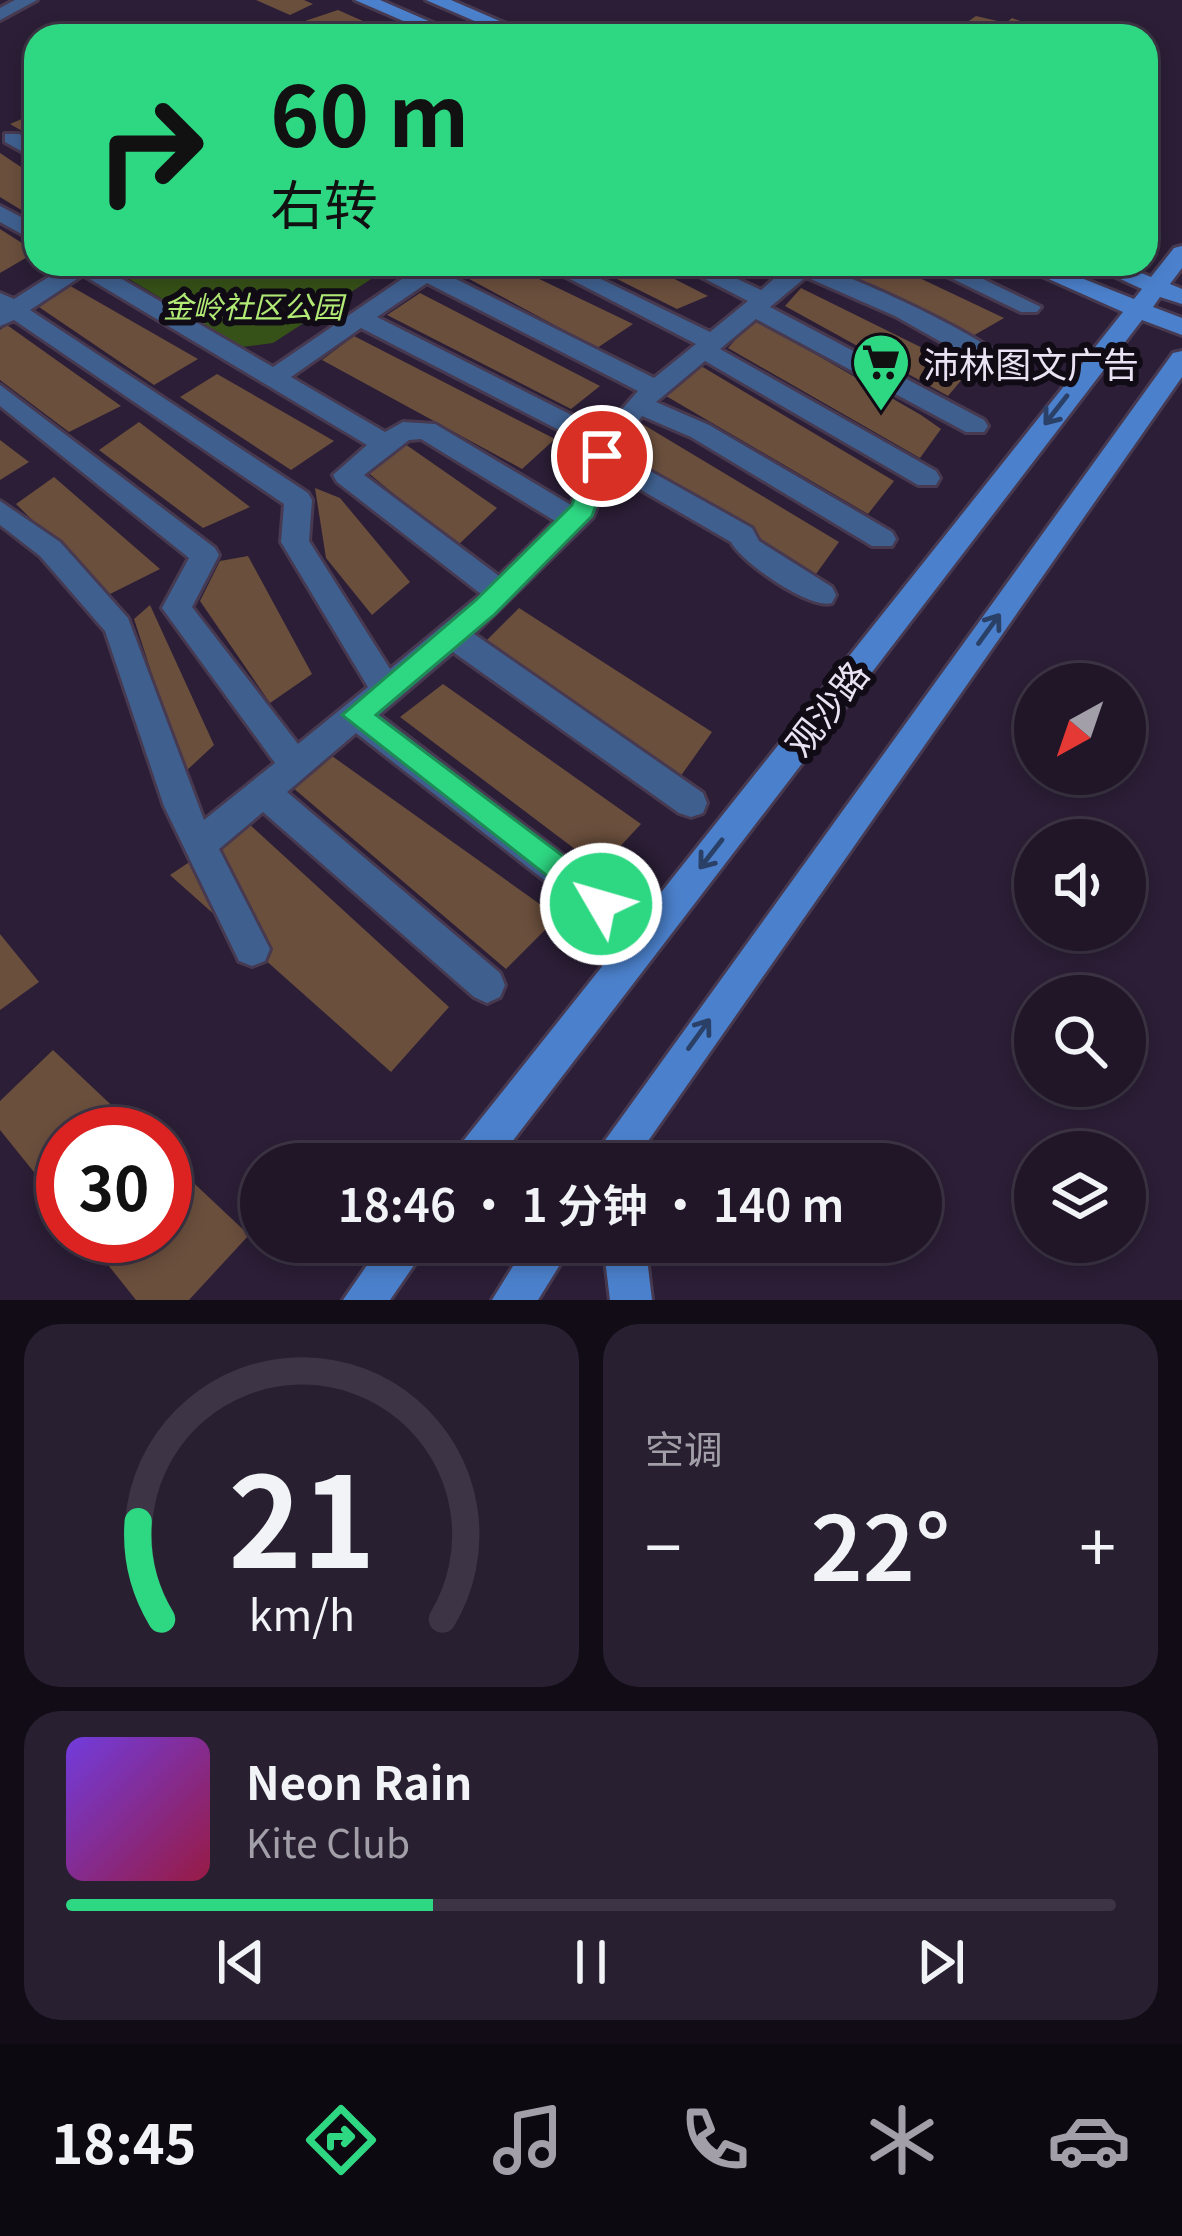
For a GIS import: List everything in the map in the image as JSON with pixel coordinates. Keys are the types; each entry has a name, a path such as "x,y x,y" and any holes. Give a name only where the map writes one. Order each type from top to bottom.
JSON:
{"main road":[{"path":"364,0 424,24"},
{"path":"435,0 495,24"},
{"name":"观沙路","path":"486,1143 1182,253"},
{"path":"1056,276 1182,327"},
{"path":"1129,276 1182,297"},
{"path":"622,1143 1182,358"},
{"path":"638,1143 648,1106"},
{"path":"364,1300 393,1263"},
{"path":"513,1300 539,1263"},
{"path":"627,1263 631,1300"}],"street":[{"path":"0,15 28,0"},
{"path":"12,139 24,146"},
{"path":"61,276 4,309 298,500 296,542 386,690"},
{"path":"102,276 387,445"},
{"path":"273,377 422,276"},
{"path":"444,276 882,538"},
{"path":"575,276 787,390 843,433 927,478"},
{"path":"709,276 975,426"},
{"path":"198,846 500,593 583,510 605,450 646,396 793,276"},
{"path":"827,276 998,363"},
{"path":"960,276 1029,307"},
{"path":"359,318 605,450 742,535 748,548 822,595"},
{"path":"0,393 205,555 177,608 295,766"},
{"path":"500,593 346,475 404,431 426,430 573,519"},
{"path":"0,511 50,549 118,626 136,690 198,846 252,949"},
{"path":"452,635 691,803"},
{"path":"356,715 601,904"},
{"path":"263,792 488,985"}],"green space":[{"name":"金岭社区公园","path":"124,276 376,276 273,343 242,347"}],"building":[{"path":"256,0 304,0 313,4 290,15"},
{"path":"338,10 370,24 307,24 302,22"},
{"path":"976,16 1029,24 964,24"},
{"path":"24,118 24,132 10,124"},
{"path":"0,153 24,169 24,212 0,197"},
{"path":"0,229 24,244 24,259 0,273"},
{"path":"464,276 533,276 633,324 597,348"},
{"path":"611,276 669,276 708,296 677,309"},
{"path":"852,276 915,276 1004,318 971,337"},
{"path":"67,284 198,359 154,385 36,305"},
{"path":"801,288 969,371 948,396 785,306"},
{"path":"420,293 600,386 571,409 387,315"},
{"path":"754,319 941,429 920,458 728,348"},
{"path":"7,325 121,406 69,432 0,380 0,330"},
{"path":"354,336 555,439 522,469 322,360"},
{"path":"701,366 894,481 868,514 666,396"},
{"path":"217,374 334,441 291,470 180,397"},
{"path":"139,422 250,507 203,528 99,450"},
{"path":"639,422 839,542 816,574 622,452"},
{"path":"0,440 29,462 0,480"},
{"path":"405,444 497,508 457,546 366,471"},
{"path":"54,477 160,569 108,595 16,504"},
{"path":"315,488 340,498 410,582 372,615 326,558"},
{"path":"248,556 312,674 270,703 200,601 220,561"},
{"path":"150,605 214,745 184,773 134,619"},
{"path":"519,608 712,732 680,777 485,642"},
{"path":"443,684 641,824 600,868 400,717"},
{"path":"332,756 558,917 506,969 292,787"},
{"path":"248,823 449,1007 391,1072 170,875"},
{"path":"0,934 39,982 0,1010"},
{"path":"53,1050 113,1107 36,1107 36,1175 0,1130 0,1101"},
{"path":"192,1181 240,1227 240,1245 189,1300 136,1300 107,1263 192,1263"}],"place":[{"name":"沛林图文广告","path":"881,413"}],"route":[{"path":"601,904 356,715 485,608 583,510 602,456"}]}
